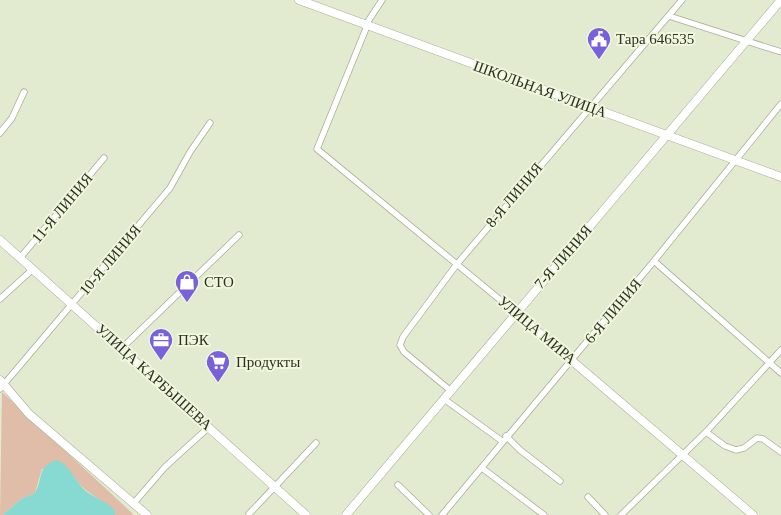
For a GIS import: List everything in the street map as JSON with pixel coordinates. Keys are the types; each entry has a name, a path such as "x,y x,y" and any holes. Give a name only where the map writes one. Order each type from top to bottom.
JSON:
{"main road":[{"name":"ШКОЛЬНАЯ УЛИЦА","path":"299,0 781,177"},
{"name":"7-Я ЛИНИЯ","path":"346,515 781,0"},
{"name":"УЛИЦА КАРБЫШЕВА","path":"0,240 306,515"},
{"name":"УЛИЦА МИРА","path":"516,313 684,454 753,515"},
{"path":"1,385 29,414 147,515"}],"street":[{"path":"366,26 382,0"},
{"name":"8-Я ЛИНИЯ","path":"451,390 404,352 400,345 403,337 457,264 682,0"},
{"path":"668,16 781,52"},
{"name":"УЛИЦА МИРА","path":"366,26 317,149 516,313"},
{"path":"0,133 12,118 24,92"},
{"name":"6-Я ЛИНИЯ","path":"442,515 572,360 781,104"},
{"name":"10-Я ЛИНИЯ","path":"1,385 73,304 170,188 190,152 210,123"},
{"name":"11-Я ЛИНИЯ","path":"20,258 104,158"},
{"path":"122,348 239,235"},
{"path":"654,260 781,373"},
{"path":"0,299 34,270"},
{"path":"621,515 706,432 781,350"},
{"path":"444,400 504,439 560,480"},
{"path":"133,504 165,467 209,427"},
{"path":"706,432 731,449 740,449 757,438 763,439 781,452"},
{"path":"249,514 316,443"},
{"path":"482,468 544,515"},
{"path":"398,485 429,515"},
{"path":"588,497 605,515"}],"shaded area":[{"path":"2,392 133,515 115,515 115,511 110,506 87,491 73,475 42,469 35,493 21,499 3,515 0,515"}],"water":[{"path":"57,460 66,466 86,491 112,508 115,511 115,515 3,515 21,499 35,493 43,469"}],"place":[{"name":"Тара 646535","path":"599,60"},
{"name":"СТО","path":"187,303"},
{"name":"ПЭК","path":"161,361"},
{"name":"Продукты","path":"218,383"}]}
